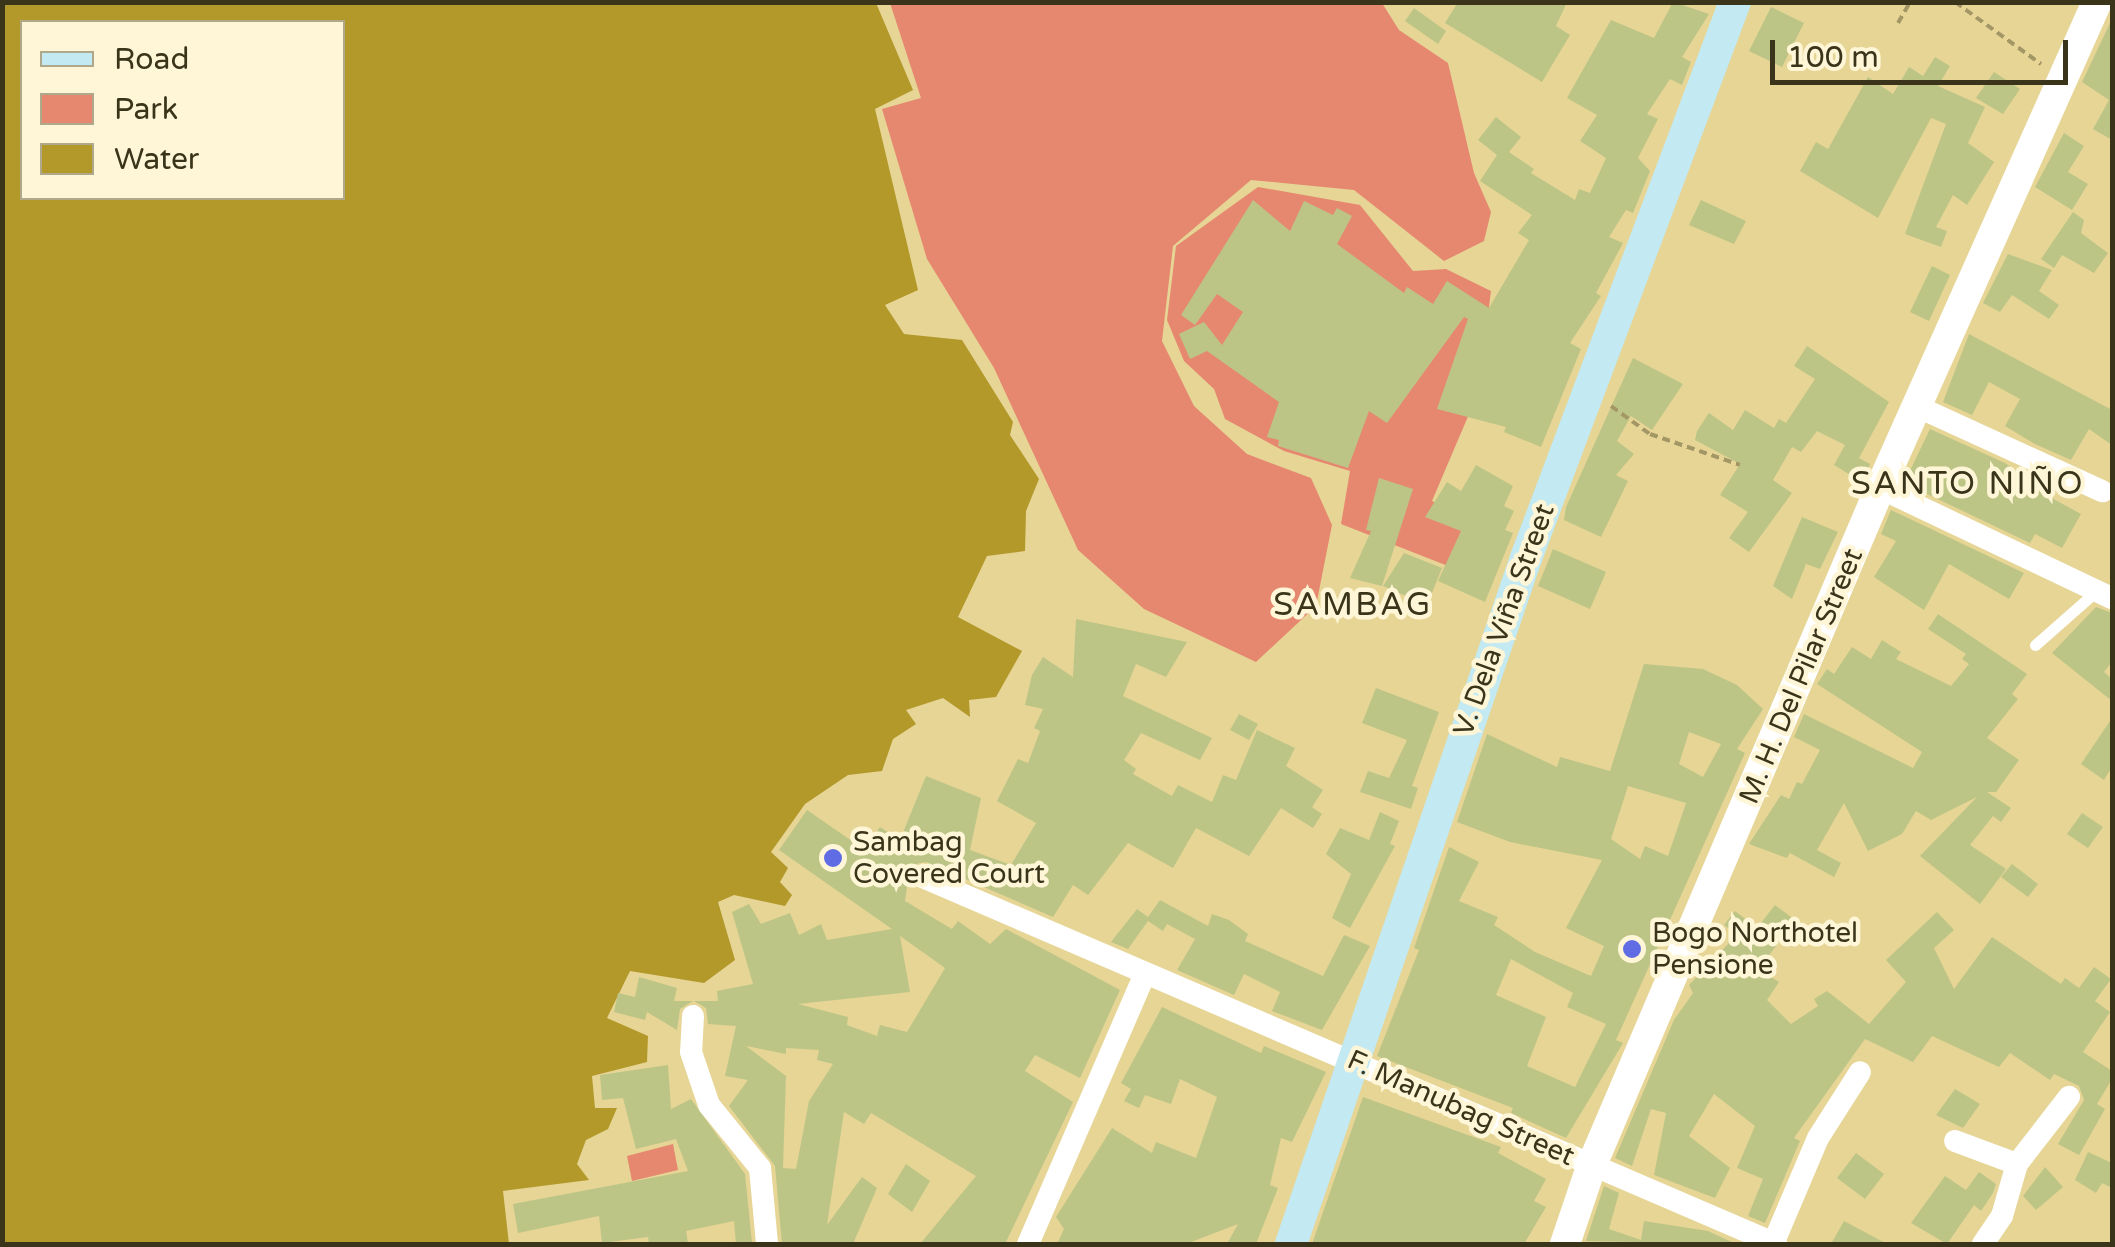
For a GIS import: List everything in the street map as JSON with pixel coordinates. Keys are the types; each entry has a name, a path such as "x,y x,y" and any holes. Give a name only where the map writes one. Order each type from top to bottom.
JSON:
{"main road":[{"name":"V. Dela Viña Street","path":"1291,1244 1588,387 1735,2"}],"street":[{"name":"M. H. Del Pilar Street","path":"1566,1244 1590,1167 1880,488 2096,2"},
{"path":"1916,406 2102,491"},
{"path":"1880,488 2103,596"},
{"name":"F. Manubag Street","path":"920,876 1774,1244"},
{"path":"1028,1244 1145,974"},
{"path":"693,1016 691,1052 710,1104 760,1168 767,1244"},
{"path":"1774,1244 1818,1138 1860,1072"},
{"path":"1983,1244 2002,1216 2017,1164 2069,1097"},
{"path":"1955,1141 2017,1164"}],"lane":[{"path":"2035,645 2103,596"}],"path":[{"path":"1898,24 1910,2"},
{"path":"1956,2 2062,78"},
{"path":"1588,387 1650,434 1740,465"},
{"path":"607,1244 617,1244"}],"green space":[{"path":"890,3 1382,3 1399,30 1448,63 1474,173 1491,212 1484,241 1444,261 1354,190 1251,180 1173,246 1162,341 1194,406 1247,454 1311,478 1332,525 1316,606 1256,662 1144,609 1078,550 994,368 927,259 882,109 921,98"},
{"path":"1258,187 1360,205 1413,271 1446,269 1491,291 1478,393 1432,501 1497,529 1481,579 1341,524 1350,471 1284,451 1225,419 1214,389 1184,361 1167,320 1176,246"},
{"path":"673,1144 678,1170 632,1181 627,1156"}],"water":[{"path":"2,3 876,3 913,90 875,109 918,290 885,305 904,334 962,340 1013,422 1010,435 1039,479 1026,511 1025,551 987,556 958,617 1022,651 996,697 969,700 970,717 943,698 906,710 916,724 893,739 882,771 848,775 805,804 771,852 788,868 780,882 792,895 785,906 734,895 718,902 735,960 704,983 630,971 607,1018 648,1036 647,1062 592,1076 595,1108 617,1108 608,1129 586,1140 577,1164 589,1180 503,1191 509,1244 3,1244"}],"building":[{"path":"1458,2 1567,2 1556,26 1570,35 1542,82 1445,23"},
{"path":"1673,2 1709,14 1682,57 1691,62 1682,85 1670,79 1647,114 1658,119 1638,158 1650,171 1633,213 1626,210 1609,237 1623,243 1596,293 1601,296 1570,343 1581,349 1541,447 1504,432 1506,427 1437,409 1468,319 1464,317 1387,423 1369,411 1348,468 1278,446 1279,440 1267,437 1279,402 1207,351 1190,359 1179,334 1204,322 1222,345 1243,312 1217,294 1195,325 1181,315 1253,200 1290,231 1304,201 1333,215 1337,208 1352,216 1337,244 1404,293 1407,287 1433,304 1447,281 1489,308 1529,240 1518,233 1532,215 1480,181 1497,155 1478,140 1496,117 1521,137 1509,152 1534,169 1531,173 1575,200 1579,189 1590,193 1606,158 1580,141 1597,115 1567,98 1611,20 1654,38"},
{"path":"1771,7 1804,23 1782,67 1749,51"},
{"path":"1414,8 1446,31 1438,44 1405,21"},
{"path":"2112,19 2112,140 2093,129 2109,100 2082,82"},
{"path":"1935,57 1950,66 1938,86 1985,107 1968,143 1994,162 1967,205 1953,195 1936,227 1947,231 1941,247 1905,234 1946,124 1931,118 1878,218 1800,171 1816,142 1828,149 1868,77 1893,94 1909,67 1923,76"},
{"path":"1994,72 2020,89 2003,114 1976,98"},
{"path":"2064,133 2084,146 2068,172 2088,184 2072,210 2035,187"},
{"path":"1701,200 1746,221 1734,244 1689,225"},
{"path":"2073,212 2084,220 2081,233 2108,253 2094,273 2062,255 2054,268 2041,259"},
{"path":"2008,254 2052,270 2039,291 2059,305 2049,319 2012,295 2000,312 1983,303"},
{"path":"1932,266 1950,275 1929,321 1910,312"},
{"path":"1969,334 2112,410 2112,445 2089,429 2071,460 2035,444 2005,426 2020,399 1989,382 1972,415 1943,402"},
{"path":"1807,346 1889,402 1859,458 1870,464 1862,482 1834,465 1845,445 1817,431 1801,452 1792,447 1773,480 1792,493 1749,552 1729,538 1748,512 1720,495 1740,464 1695,440 1697,431 1709,413 1733,430 1745,410 1774,428 1779,419 1786,423 1815,379 1794,366"},
{"path":"1633,358 1683,384 1652,430 1631,416 1617,441 1634,454 1616,475 1628,481 1601,537 1564,520 1566,507"},
{"path":"1930,429 2005,463 2020,473 2017,479 2081,514 2062,548 2035,534 2030,543 1904,483"},
{"path":"1476,465 1513,486 1504,506 1514,511 1505,530 1513,533 1485,602 1438,581 1461,531 1425,517 1447,482 1461,491"},
{"path":"1379,478 1413,489 1382,586 1350,578 1371,531 1366,530"},
{"path":"1891,510 2024,573 2009,599 1949,564 1924,610 1874,577 1896,541 1881,534"},
{"path":"1802,517 1838,532 1820,569 1806,564 1792,599 1773,586"},
{"path":"1553,549 1606,572 1590,609 1538,586"},
{"path":"1404,553 1442,568 1427,605 1383,586"},
{"path":"2096,607 2112,613 2112,662 2104,672 2112,679 2112,701 2052,653"},
{"path":"1938,614 2027,674 2012,694 2018,699 1987,738 2019,760 1996,792 1987,792 2011,808 2001,822 1993,816 1970,845 2006,869 1980,904 1920,856 1977,797 1931,820 1916,811 1902,834 1868,851 1844,803 1817,850 1841,863 1834,877 1790,853 1787,858 1749,844 1781,795 1789,799 1797,782 1802,784 1820,750 1794,737 1804,714 1913,768 1922,752 1817,684 1827,669 1834,674 1852,647 1871,659 1882,640 1901,652 1896,659 1951,686 1969,664 1962,659 1966,654 1928,629"},
{"path":"1076,619 1187,642 1166,677 1136,664 1123,696 1212,738 1200,760 1141,733 1124,760 1136,769 1133,774 1172,796 1178,785 1212,802 1223,775 1236,780 1257,730 1295,748 1286,766 1323,790 1312,807 1322,814 1313,828 1281,808 1249,856 1196,828 1173,868 1128,843 1088,895 1073,885 1053,917 926,862 910,865 905,901 952,929 958,921 990,944 1006,929 1120,990 1080,1078 1035,1055 1025,1071 1073,1102 1005,1244 920,1244 976,1176 871,1113 864,1124 844,1112 827,1225 862,1177 877,1188 853,1244 782,1244 775,1166 729,1106 748,1080 725,1076 736,1026 708,1024 706,1008 694,1001 718,1001 717,991 753,984 732,912 749,904 761,924 790,913 799,935 821,924 827,940 892,929 779,850 807,810 865,850 880,827 900,840 926,776 981,798 970,850 1011,865 1036,823 997,801 1018,759 1028,763 1040,731 1034,728 1043,709 1025,705 1032,675 1043,657 1073,677","holes":["900,936 945,968 907,1032 880,1025 877,1036 847,1025 848,1017 798,1004 910,992","746,1046 786,1054 786,1048 819,1050 817,1060 833,1064 809,1101 796,1169 783,1168 786,1076"]},
{"path":"1644,664 1703,669 1737,685 1763,709 1737,749 1745,753 1616,1040 1623,1043 1566,1138 1511,1113 1513,1108 1377,1056 1419,950 1414,948 1449,847 1479,862 1459,901 1498,917 1494,925 1535,952 1591,976 1604,946 1566,928 1602,860 1510,842 1457,822 1487,734 1557,767 1560,757 1610,771","holes":["1689,732 1721,744 1703,777 1679,764","1628,786 1686,803 1668,856 1645,846 1640,859 1611,839","1511,959 1573,993 1567,1007 1606,1024 1575,1087 1527,1066 1546,1017 1496,995"]},
{"path":"1376,688 1439,712 1412,786 1418,788 1411,809 1360,792 1368,771 1389,778 1407,740 1362,723"},
{"path":"1239,714 1258,724 1249,740 1230,730"},
{"path":"2112,718 2112,767 2104,780 2081,764"},
{"path":"1380,812 1399,821 1390,844 1395,846 1350,928 1332,918 1351,874 1326,854 1340,828 1369,840"},
{"path":"2082,813 2103,827 2088,848 2067,834"},
{"path":"2012,864 2038,884 2028,897 2001,877"},
{"path":"1160,900 1208,926 1212,914 1229,920 1248,934 1245,941 1323,976 1344,935 1370,946 1322,1030 1272,1011 1280,992 1244,974 1234,995 1177,970 1195,939 1167,924 1163,931 1148,921 1128,949 1111,942 1137,909 1148,917"},
{"path":"1775,905 1803,926 1787,946 1780,941 1758,969 1779,982 1767,1000 1791,1024 1818,1006 1814,999 1827,991 1869,1024 1906,982 1886,960 1937,912 1954,930 1934,948 1954,989 1992,937 2061,984 2065,978 2079,988 2094,967 2111,979 2095,1001 2110,1012 2083,1052 2112,1071 2112,1079 2097,1104 2105,1109 2079,1155 2058,1144 2084,1100 2079,1086 2054,1074 2050,1080 2010,1053 1999,1067 1932,1036 1913,1062 1865,1039 1794,1138 1800,1141 1765,1223 1748,1216 1763,1179 1737,1168 1755,1126 1714,1094 1689,1136 1730,1168 1715,1198 1654,1175 1666,1113 1651,1109 1632,1166 1615,1158 1674,1020 1693,993 1689,985 1729,943 1732,931 1724,925 1735,911 1757,928"},
{"path":"639,977 677,988 674,1001 693,1001 680,1009 677,1030 647,1012 645,1020 614,1012 618,993 635,997"},
{"path":"1162,1007 1261,1053 1264,1046 1326,1072 1292,1142 1281,1138 1270,1185 1278,1188 1256,1244 1227,1244 1238,1224 1186,1244 1057,1244 1064,1229 1056,1217 1112,1128 1152,1153 1156,1142 1196,1158 1217,1097 1180,1079 1171,1104 1145,1095 1139,1108 1124,1101 1131,1089 1121,1083"},
{"path":"668,1065 671,1109 691,1099 745,1174 752,1243 736,1244 734,1221 686,1231 688,1243 677,1244 649,1244 648,1237 602,1243 599,1216 518,1233 513,1204 688,1171 676,1139 636,1149 623,1098 602,1100 600,1075"},
{"path":"1955,1089 1980,1104 1963,1128 1936,1115"},
{"path":"1363,1097 1501,1147 1498,1153 1546,1179 1534,1201 1546,1207 1524,1244 1312,1244"},
{"path":"2088,1152 2112,1163 2112,1188 2102,1183 2096,1193 2075,1180"},
{"path":"1856,1153 1884,1174 1865,1199 1837,1178"},
{"path":"906,1164 930,1181 912,1212 888,1194"},
{"path":"2045,1167 2063,1187 2036,1210 2023,1196"},
{"path":"1979,1172 1996,1184 1993,1193 1981,1211 1974,1205 1947,1244 1911,1223 1945,1176 1966,1190"},
{"path":"1604,1186 1619,1193 1609,1229 1641,1240 1644,1221 1708,1231 1736,1244 1586,1241"},
{"path":"1844,1221 1887,1244 1831,1244"}],"place":[{"name":"Sambag Covered Court","path":"833,858"},
{"name":"Bogo Northotel Pensione","path":"1632,949"}],"district":[{"name":"SANTO NIÑO","path":"1968,484"},
{"name":"SAMBAG","path":"1353,605"}]}
